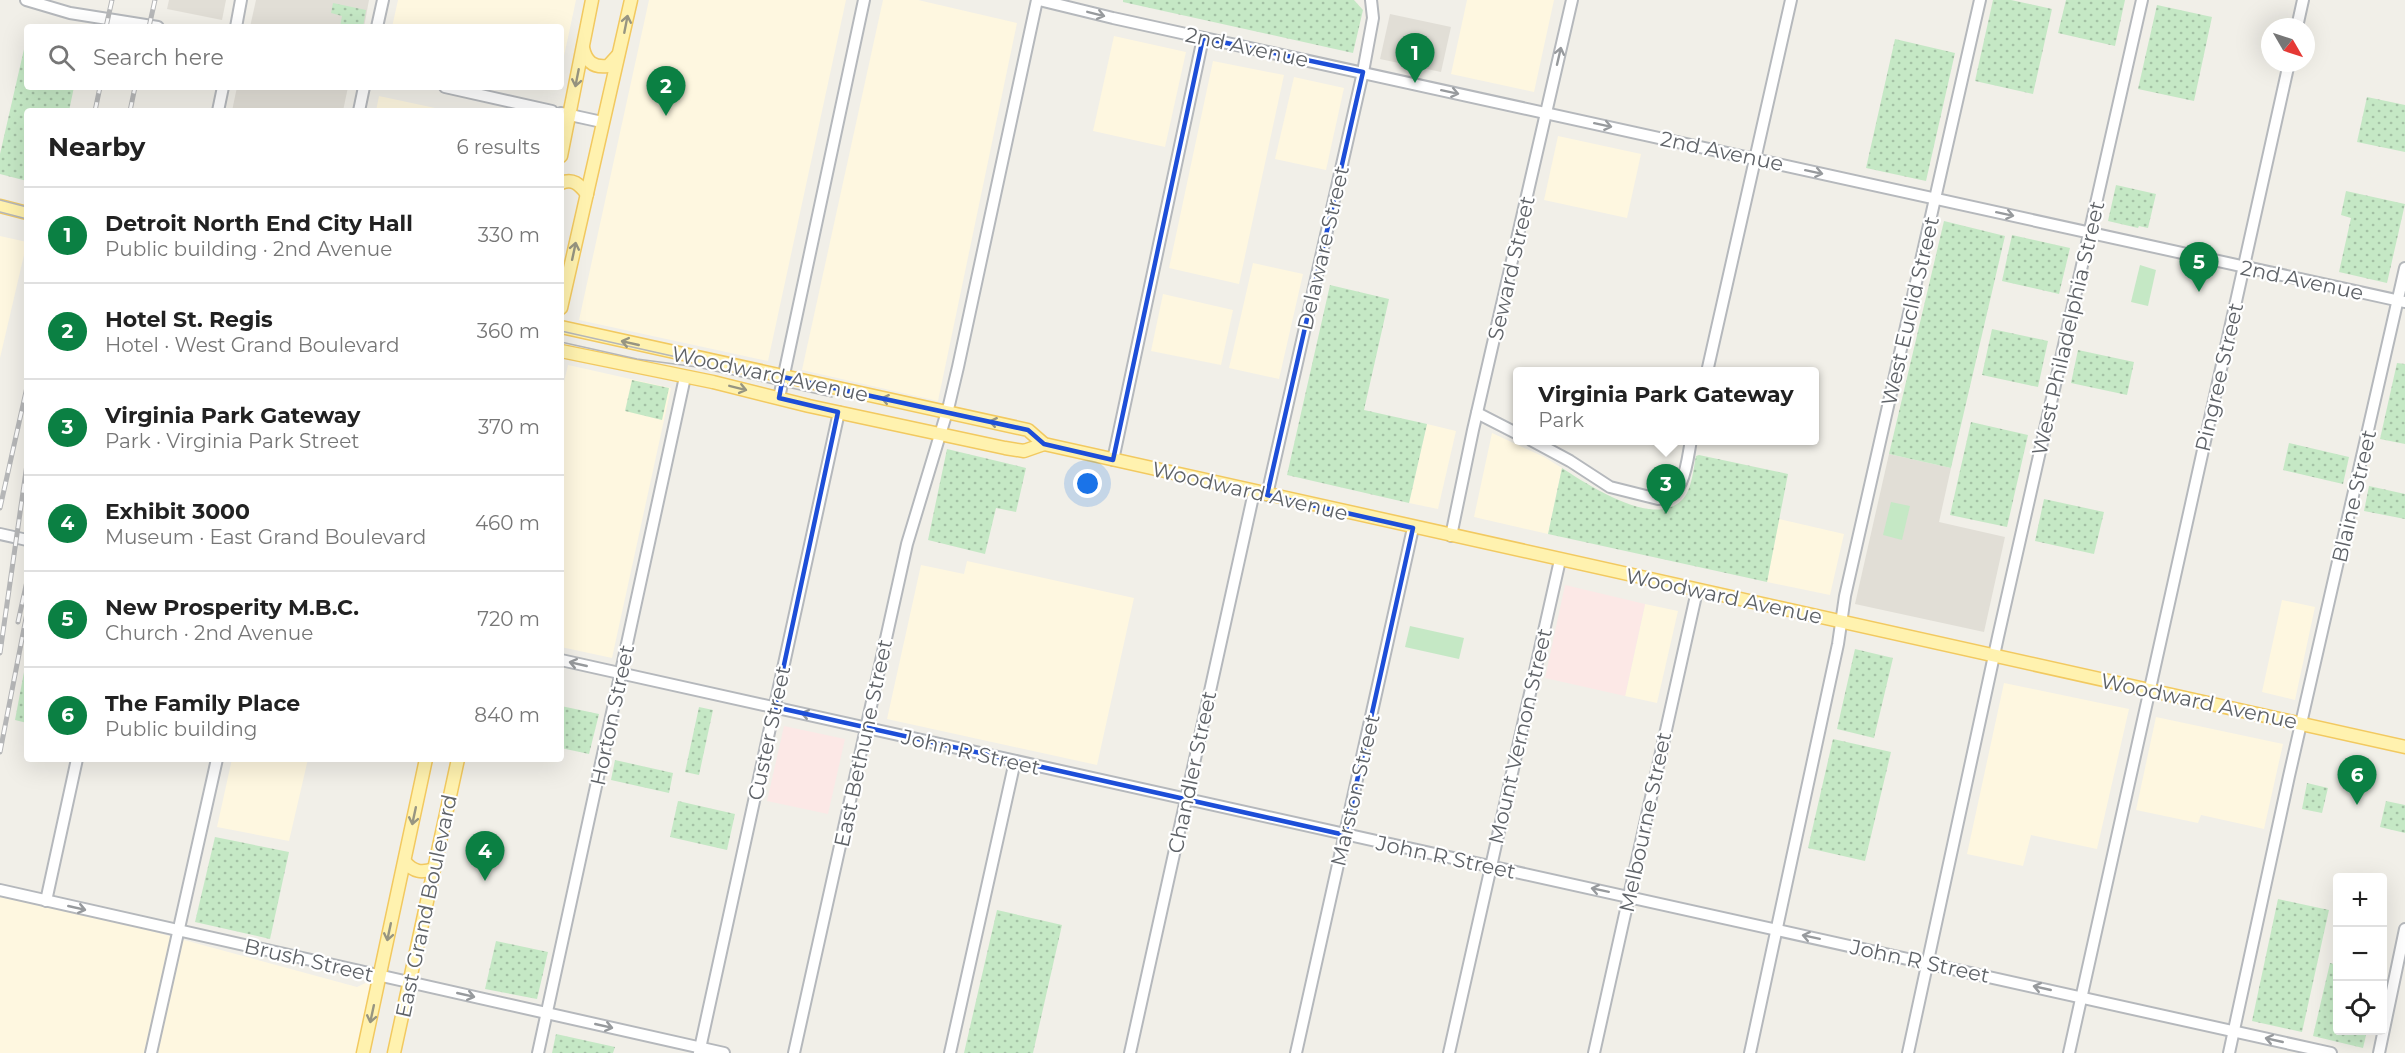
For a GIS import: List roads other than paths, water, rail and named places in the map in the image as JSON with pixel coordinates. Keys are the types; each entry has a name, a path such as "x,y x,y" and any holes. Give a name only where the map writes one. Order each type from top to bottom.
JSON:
{"main road":[{"path":"565,114 583,46 592,0"},
{"path":"565,277 587,194 631,0"},
{"path":"583,46 590,63 602,67 613,63 619,53"},
{"path":"564,182 569,180 576,182 587,194"},
{"path":"0,206 24,212"},
{"name":"Woodward Avenue","path":"564,328 1028,430 1044,444 1113,460 2405,747"},
{"name":"Woodward Avenue","path":"564,352 685,376 940,435 1024,451 1044,444"},
{"name":"East Grand Boulevard","path":"363,1053 425,762"},
{"name":"East Grand Boulevard","path":"394,1053 456,762"},
{"path":"405,862 417,872 434,869"}],"street":[{"path":"26,0 70,13 139,24"},
{"path":"237,24 242,0"},
{"path":"378,24 383,0"},
{"path":"778,398 864,0"},
{"name":"2nd Avenue","path":"1038,0 2401,302"},
{"name":"East Bethune Street","path":"794,1053 907,544 947,413 1038,0"},
{"name":"Delaware Street","path":"1267,495 1363,72 1373,18 1371,0"},
{"name":"Seward Street","path":"1451,536 1572,0"},
{"path":"1708,367 1791,0"},
{"name":"West Euclid Street","path":"1750,1053 1845,596 1980,0"},
{"name":"West Philadelphia Street","path":"1908,1053 2142,0"},
{"path":"2299,18 2304,0"},
{"path":"1113,460 1203,38"},
{"name":"Pingree Street","path":"2069,1053 2287,72"},
{"path":"219,108 222,90"},
{"path":"360,108 363,90"},
{"path":"458,90 539,108"},
{"path":"565,114 602,122"},
{"name":"Blaine Street","path":"2229,1053 2301,724 2401,302 2405,268"},
{"name":"Horton Street","path":"538,1053 685,376"},
{"name":"Custer Street","path":"699,1050 838,412"},
{"path":"1477,413 1513,431"},
{"path":"1539,445 1610,487 1630,494 1664,499 1679,488 1690,445"},
{"name":"Chandler Street","path":"1130,1053 1254,492"},
{"name":"Marston Street","path":"1296,1053 1413,528"},
{"path":"0,534 24,539"},
{"name":"Mount Vernon Street","path":"1449,1053 1560,560"},
{"name":"Melbourne Street","path":"1594,1053 1697,591"},
{"name":"John R Street","path":"564,661 2331,1053"},
{"path":"950,1053 1015,761"},
{"path":"46,901 76,762"},
{"path":"151,1053 216,762"},
{"name":"Brush Street","path":"0,890 547,1013 699,1050 724,1053"},
{"path":"2379,1053 2405,929"}],"tram line":[{"path":"0,200 24,206"},
{"path":"0,212 24,218"},
{"path":"564,332 681,358"},
{"path":"564,343 637,359 697,367 832,397"}],"railway":[{"path":"107,24 112,0"},
{"path":"150,24 155,0"},
{"path":"96,108 99,90"},
{"path":"131,108 134,90"},
{"path":"0,508 24,400"},
{"path":"0,653 24,485"},
{"path":"18,622 24,595"},
{"path":"0,752 24,628"}],"place":[{"name":"Detroit North End City Hall","path":"1415,83"},
{"name":"Hotel St. Regis","path":"666,116"},
{"name":"New Prosperity M.B.C.","path":"2199,292"},
{"name":"Virginia Park Gateway","path":"1666,514"},
{"name":"The Family Place","path":"2357,805"},
{"name":"Exhibit 3000","path":"485,881"}]}
